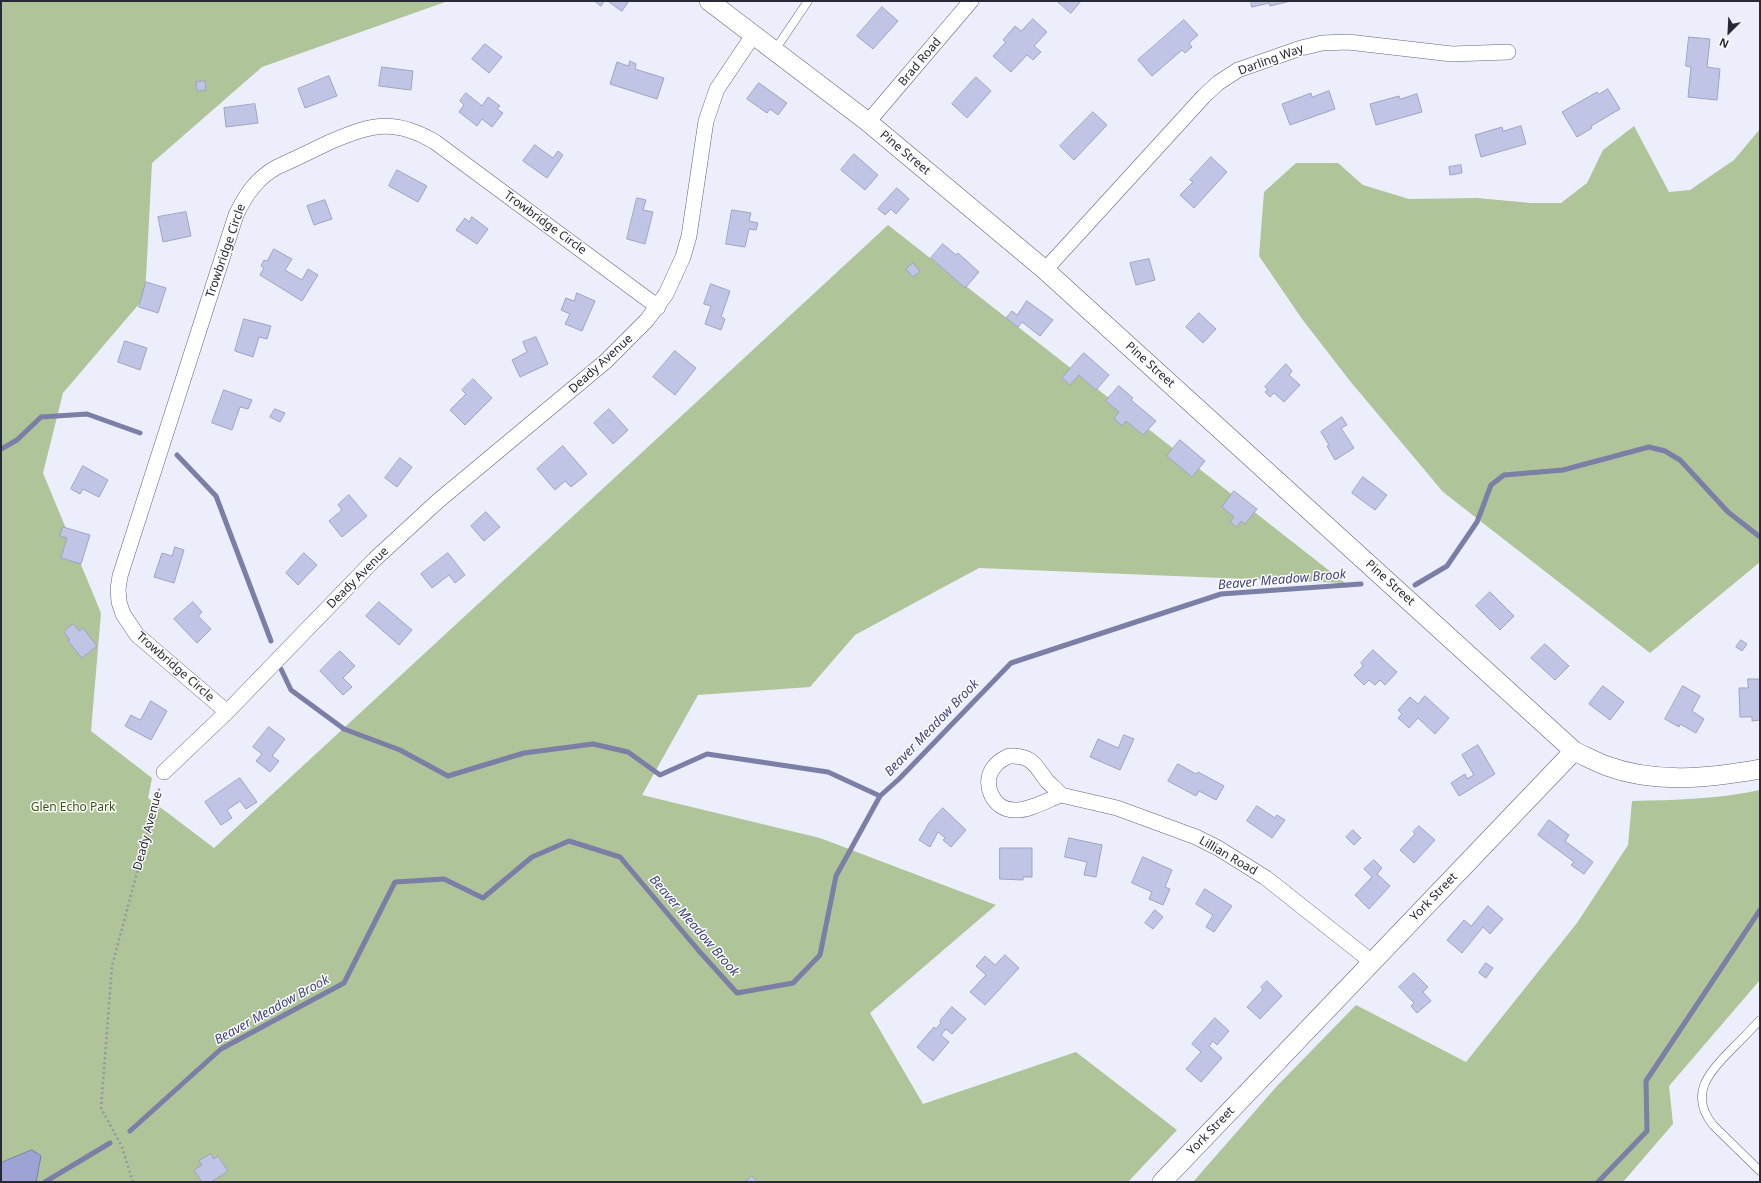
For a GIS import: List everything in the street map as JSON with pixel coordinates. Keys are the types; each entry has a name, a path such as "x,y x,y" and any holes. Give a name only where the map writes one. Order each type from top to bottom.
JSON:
{"street":[{"name":"Pine Street","path":"709,1 868,122 1045,270 1574,751"},
{"name":"Brad Road","path":"868,122 971,1"},
{"name":"Deady Avenue","path":"164,772 227,712 375,559 438,501 620,348 658,307 674,278 683,257 689,236 703,138 710,106 725,74 754,34"},
{"name":"Darling Way","path":"1045,270 1204,96 1238,70 1301,48 1335,42 1452,54 1508,52"},
{"name":"Trowbridge Circle","path":"227,712 137,635 123,614 119,602 118,589 120,576 236,215 254,184 268,172 277,167 356,131 379,126 413,131 435,142 658,307"},
{"path":"1574,751 1608,766 1638,774 1667,778 1718,776 1760,769"},
{"name":"York Street","path":"1162,1182 1574,751"},
{"path":"1009,756 1019,756 1028,758 1036,764 1048,782 1061,795 1022,810 1013,810 1000,805 991,794 988,785 994,767 1000,760 1009,756"},
{"name":"Lillian Road","path":"1061,795 1117,808 1196,837 1218,848 1266,878 1372,962"}],"lane":[{"path":"775,50 808,1"},
{"path":"1760,1020 1707,1077 1704,1085 1702,1101 1706,1117 1760,1171"}],"path":[{"name":"Deady Avenue","path":"133,1182 122,1147 101,1108 109,997 112,966 164,772"}],"green space":[{"name":"Glen Echo Park","path":"1,1 448,1 262,67 152,163 145,297 63,393 43,473 101,613 91,731 152,778 148,798 214,848 888,225 1345,583 979,568 855,635 810,687 698,695 642,795 820,838 996,905 870,1013 923,1104 1076,1052 1177,1130 1128,1182 1,1182"},
{"path":"1634,126 1669,192 1690,190 1734,160 1760,129 1760,562 1650,653 1443,492 1350,381 1302,319 1259,256 1264,192 1296,163 1338,163 1363,185 1409,199 1477,198 1531,203 1561,203 1587,183 1603,150"},
{"path":"1760,790 1760,980 1669,1086 1673,1124 1623,1182 1193,1182 1277,1086 1356,1005 1466,1062 1577,923 1628,845 1632,801 1712,797"}],"water":[{"path":"32,1150 41,1156 36,1182 1,1182 1,1163"}],"building":[{"path":"595,1 604,1 601,6"},
{"path":"608,1 629,1 622,11"},
{"path":"1057,1 1081,1 1071,13"},
{"path":"1251,1 1291,1 1270,6 1269,3 1252,7"},
{"path":"882,7 898,21 873,49 857,36"},
{"path":"1033,19 1047,32 1034,46 1041,52 1033,60 1027,55 1011,72 993,56 1006,42 1003,40 1015,26 1021,31"},
{"path":"1184,20 1198,35 1189,43 1192,47 1185,53 1182,50 1152,76 1138,60"},
{"path":"1689,37 1710,39 1707,67 1720,69 1717,100 1688,97 1691,67 1686,66"},
{"path":"485,44 502,57 489,73 472,59"},
{"path":"630,61 636,64 635,69 664,78 657,99 610,84 617,62 628,66"},
{"path":"382,67 413,71 411,90 379,86"},
{"path":"329,76 337,96 305,108 298,89"},
{"path":"976,77 991,91 967,118 952,104"},
{"path":"205,81 206,90 197,91 196,82"},
{"path":"759,83 787,103 778,115 770,109 767,113 747,99"},
{"path":"1608,89 1620,109 1591,126 1592,128 1577,137 1562,112 1597,92 1599,94"},
{"path":"1329,91 1335,109 1290,125 1282,104 1311,93 1312,97"},
{"path":"466,93 482,106 488,97 500,106 497,109 503,113 492,127 482,119 477,126 459,112 464,105 460,101"},
{"path":"1417,94 1422,112 1376,125 1370,104 1399,96 1400,99"},
{"path":"255,104 258,123 226,127 224,108"},
{"path":"1093,112 1107,125 1074,160 1060,146"},
{"path":"1521,126 1526,144 1481,157 1475,135 1502,127 1503,131"},
{"path":"535,145 553,158 558,151 563,155 547,178 523,161"},
{"path":"854,154 878,175 865,190 841,170"},
{"path":"1211,157 1227,172 1194,208 1180,195 1193,182 1190,180"},
{"path":"1461,165 1462,173 1450,175 1449,167"},
{"path":"397,170 427,186 418,202 389,186"},
{"path":"897,188 909,199 896,214 891,209 885,215 878,209"},
{"path":"637,198 646,200 643,210 653,212 645,244 627,239"},
{"path":"325,200 332,219 314,225 307,206"},
{"path":"732,210 751,213 749,221 758,223 756,230 749,229 745,247 726,244"},
{"path":"186,212 191,236 163,242 158,217"},
{"path":"472,217 488,229 477,244 456,230 465,218 469,222"},
{"path":"943,244 956,255 958,253 979,272 965,288 931,258"},
{"path":"274,249 292,259 285,270 302,280 308,269 318,275 302,301 260,275 264,268 261,266 264,260 267,261"},
{"path":"1149,259 1155,280 1136,285 1130,263"},
{"path":"913,263 920,271 913,277 906,269"},
{"path":"146,282 166,288 158,313 139,307"},
{"path":"711,284 730,291 721,317 725,319 721,330 705,324 711,306 704,304"},
{"path":"577,293 595,301 582,331 565,324 570,314 561,310 566,298 574,301"},
{"path":"1027,301 1053,320 1040,336 1022,322 1018,327 1006,318 1012,311 1017,315"},
{"path":"1199,313 1216,329 1203,343 1186,327"},
{"path":"244,319 271,326 267,339 259,337 253,357 235,351"},
{"path":"536,337 548,364 520,377 512,360 527,352 523,342"},
{"path":"125,341 147,348 140,370 118,362"},
{"path":"675,351 696,368 675,395 653,377"},
{"path":"1084,353 1109,375 1096,390 1079,375 1070,385 1062,378"},
{"path":"1286,364 1292,371 1289,375 1300,385 1284,402 1274,393 1270,397 1265,392 1268,390 1265,387"},
{"path":"473,379 492,398 465,425 450,410 466,394 462,390"},
{"path":"1119,386 1133,398 1131,400 1156,421 1143,435 1126,421 1122,426 1114,418 1119,412 1106,401"},
{"path":"224,390 252,400 248,409 240,407 232,430 212,423"},
{"path":"275,409 285,413 280,422 270,417"},
{"path":"609,409 628,430 613,444 594,423"},
{"path":"1342,417 1347,425 1341,428 1354,448 1335,460 1327,446 1329,445 1321,432"},
{"path":"1180,440 1205,461 1192,477 1167,456"},
{"path":"563,446 587,474 571,487 565,481 555,490 537,469"},
{"path":"400,458 412,467 397,487 385,478"},
{"path":"83,466 108,480 99,497 83,489 80,494 71,489"},
{"path":"1363,477 1387,495 1375,510 1352,493"},
{"path":"1234,491 1257,509 1245,524 1241,521 1237,527 1230,522 1234,517 1222,507"},
{"path":"349,495 367,516 342,537 329,521 342,510 338,505"},
{"path":"486,512 500,527 484,541 471,526"},
{"path":"63,527 90,535 81,564 61,558 67,538 60,536"},
{"path":"175,547 184,550 174,583 154,577 162,553 172,556"},
{"path":"304,553 317,565 298,585 286,573"},
{"path":"448,553 465,575 455,583 449,575 432,588 421,574"},
{"path":"1490,592 1514,616 1500,630 1476,606"},
{"path":"193,602 202,612 198,616 211,629 197,643 174,619"},
{"path":"379,602 412,630 399,645 366,616"},
{"path":"73,624 79,631 83,628 97,646 82,658 68,641 70,640 64,632"},
{"path":"1741,640 1747,644 1742,651 1736,647"},
{"path":"1545,644 1569,666 1555,680 1531,658"},
{"path":"1373,650 1397,672 1385,685 1380,680 1375,685 1369,680 1364,685 1354,675 1363,666 1361,663"},
{"path":"340,651 355,666 343,678 352,687 343,695 320,671"},
{"path":"1748,679 1760,679 1760,720 1752,721 1752,717 1740,717 1739,688 1748,688"},
{"path":"1603,686 1624,702 1610,720 1589,704"},
{"path":"1683,686 1700,696 1692,711 1704,719 1696,733 1680,724 1679,727 1665,719"},
{"path":"1425,696 1449,718 1435,734 1418,718 1409,728 1398,718 1402,714 1398,710 1410,697 1418,704"},
{"path":"151,701 167,711 151,740 125,726 131,715 140,720"},
{"path":"269,727 285,739 272,756 279,761 270,772 256,761 262,754 253,747"},
{"path":"1124,735 1134,739 1120,770 1090,757 1098,739 1118,748"},
{"path":"1478,745 1495,774 1459,796 1451,783 1465,774 1467,779 1474,775 1462,755"},
{"path":"1178,764 1196,774 1198,772 1224,786 1216,800 1199,791 1196,796 1168,781"},
{"path":"240,778 257,802 246,809 240,801 227,810 232,818 221,825 205,802"},
{"path":"1257,806 1275,818 1277,815 1285,820 1272,838 1247,821"},
{"path":"943,808 966,830 951,847 943,840 945,838 938,832 930,847 919,840 929,823"},
{"path":"1549,820 1569,835 1565,841 1593,862 1584,874 1571,865 1574,862 1538,835"},
{"path":"1419,826 1435,840 1414,863 1400,850 1415,834 1413,832"},
{"path":"1353,830 1361,838 1354,845 1346,837"},
{"path":"1069,838 1102,845 1096,877 1084,875 1087,862 1065,857"},
{"path":"1000,848 1032,848 1032,877 1023,877 1023,880 1000,879"},
{"path":"1143,857 1172,870 1165,887 1170,889 1163,905 1149,899 1152,892 1132,883"},
{"path":"1374,860 1382,868 1377,874 1390,886 1369,909 1355,895 1372,877 1364,869"},
{"path":"1205,889 1232,906 1214,932 1206,927 1213,915 1196,904"},
{"path":"1488,906 1503,919 1490,934 1483,927 1462,953 1447,940 1464,920 1471,926"},
{"path":"1155,910 1163,917 1153,929 1145,923"},
{"path":"1005,955 1019,968 985,1005 970,992 986,975 976,966 985,956 995,965"},
{"path":"1486,963 1493,968 1486,978 1479,973"},
{"path":"1414,973 1428,987 1423,992 1431,1001 1417,1013 1411,1006 1414,1003 1399,987"},
{"path":"1267,981 1282,996 1260,1019 1247,1007 1263,990 1261,987"},
{"path":"952,1007 966,1019 952,1034 946,1029 941,1035 949,1042 933,1061 917,1047 934,1027 936,1029 941,1023 940,1021"},
{"path":"1215,1018 1229,1031 1217,1045 1213,1041 1209,1046 1222,1058 1201,1082 1186,1069 1201,1052 1192,1044"},
{"path":"211,1154 214,1159 218,1156 228,1171 211,1182 202,1182 194,1170 202,1165 199,1161"},
{"path":"752,1176 757,1182 746,1182"}],"waterway":[{"path":"1,449 17,440 41,417 87,414 140,433"},
{"name":"Beaver Meadow Brook","path":"1415,585 1447,566 1477,522 1491,485 1504,475 1563,470 1649,447 1665,451 1680,460 1728,512 1760,537"},
{"path":"177,455 216,496 271,641"},
{"name":"Beaver Meadow Brook","path":"130,1131 221,1049 344,983 395,882 444,879 483,898 532,857 569,841 620,857 699,951 737,993 793,983 820,955 836,876 880,796 899,779 1011,663 1221,594 1361,584"},
{"path":"281,669 291,690 344,729 400,750 448,776 524,753 593,744 628,752 660,775 707,754 828,772 880,796"},
{"path":"1598,1182 1647,1131 1646,1081 1760,910"},
{"name":"Beaver Meadow Brook","path":"45,1182 110,1143"}]}
